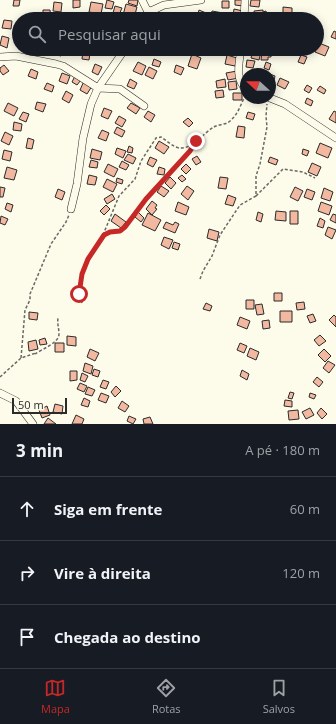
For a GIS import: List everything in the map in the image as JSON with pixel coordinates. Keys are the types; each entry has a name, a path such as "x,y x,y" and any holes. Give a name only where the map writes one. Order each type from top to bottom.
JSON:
{"street":[{"path":"142,0 150,11"},
{"path":"150,11 158,0"},
{"path":"150,11 164,5 201,0"},
{"path":"244,12 245,0"},
{"path":"0,57 16,56 63,66 98,88 120,89 144,106"},
{"path":"71,210 77,184 82,138 92,104 98,88 120,56"},
{"path":"240,56 238,69 240,79"},
{"path":"276,101 285,104 336,138"},
{"path":"0,392 16,401 33,424"}],"path":[{"path":"104,235 110,232 120,231 125,227 146,199 190,151 202,134 215,126 230,122 241,104"},
{"path":"256,196 256,176 260,164 262,148 265,142 268,104"},
{"path":"82,303 79,294 82,274 88,259 104,235 119,196 135,179 141,161 156,138 161,137 178,148 184,148 196,141"},
{"path":"200,279 202,271 212,256 220,236 240,205 256,196 283,169 303,172 315,178"},
{"path":"21,358 26,310 30,300 30,294 51,244 66,222 71,210"},
{"path":"0,377 21,358 35,353 53,343 58,338 59,333 56,326 58,318"}],"building":[{"path":"14,0 20,0 19,6 13,6"},
{"path":"73,0 80,0 80,7 73,8"},
{"path":"107,0 114,2 112,9 105,8"},
{"path":"129,0 138,0 137,6 128,3"},
{"path":"235,0 244,0 243,6 235,5"},
{"path":"251,0 260,0 259,7 250,6"},
{"path":"222,1 229,1 229,8 222,8"},
{"path":"54,2 62,3 61,12 53,11"},
{"path":"91,2 103,4 101,12 89,12"},
{"path":"126,4 137,7 136,12 124,12"},
{"path":"115,6 122,8 120,12 113,12"},
{"path":"283,7 292,8 292,12 283,12"},
{"path":"234,9 243,11 243,12 234,12"},
{"path":"43,10 50,10 50,12 43,12"},
{"path":"263,10 263,12 254,12"},
{"path":"4,20 12,21 11,29 2,28"},
{"path":"334,31 336,32 336,39 331,37"},
{"path":"2,36 9,38 7,48 0,45"},
{"path":"324,45 329,47 324,56"},
{"path":"82,56 90,56 89,60 82,59"},
{"path":"191,56 201,58 197,69 188,66"},
{"path":"227,56 237,58 235,66 225,64"},
{"path":"252,56 260,56 259,60 251,58"},
{"path":"261,56 271,56 268,57 268,60 261,60"},
{"path":"301,56 307,57 304,64 298,62"},
{"path":"154,59 161,62 159,67 152,65"},
{"path":"247,60 255,61 253,68 246,67"},
{"path":"138,62 146,66 142,75 133,71"},
{"path":"266,62 271,64 270,68 264,68"},
{"path":"95,64 102,67 98,75 92,72"},
{"path":"4,65 9,71 3,75 0,68"},
{"path":"176,65 184,68 181,75 174,72"},
{"path":"149,67 157,71 153,79 145,75"},
{"path":"31,69 38,72 36,79 28,76"},
{"path":"237,71 239,78 228,80 226,73"},
{"path":"62,73 70,76 67,84 59,81"},
{"path":"75,76 81,80 77,85 72,82"},
{"path":"280,78 289,82 285,89 277,85"},
{"path":"130,79 137,83 134,89 127,86"},
{"path":"225,79 226,87 217,88 216,81"},
{"path":"84,81 92,86 87,94 80,90"},
{"path":"236,81 237,89 229,90 228,82"},
{"path":"47,83 54,86 52,92 44,89"},
{"path":"307,85 312,88 309,93 304,90"},
{"path":"320,86 326,90 324,94 317,90"},
{"path":"223,90 224,97 216,98 215,91"},
{"path":"66,91 73,95 69,103 62,99"},
{"path":"233,93 240,93 240,100 233,100"},
{"path":"307,98 313,101 311,106 305,103"},
{"path":"37,102 46,104 43,112 35,109"},
{"path":"8,103 18,108 14,116 4,111"},
{"path":"131,103 140,108 136,114 127,108"},
{"path":"104,108 112,111 108,119 101,116"},
{"path":"148,111 155,115 151,122 144,117"},
{"path":"334,111 336,112 336,123 329,119"},
{"path":"23,112 29,114 26,122 19,119"},
{"path":"248,112 255,114 253,120 246,118"},
{"path":"119,116 126,120 122,127 115,123"},
{"path":"188,118 193,123 189,127 183,122"},
{"path":"14,122 22,124 21,131 13,130"},
{"path":"238,126 245,127 244,138 236,137"},
{"path":"117,127 125,131 122,137 114,133"},
{"path":"102,130 109,133 106,141 98,138"},
{"path":"5,132 13,136 9,145 1,141"},
{"path":"28,138 34,140 32,149 26,148"},
{"path":"159,141 169,147 164,154 155,148"},
{"path":"320,143 332,148 328,158 316,153"},
{"path":"129,146 133,148 132,153 127,152"},
{"path":"117,148 126,151 123,158 115,154"},
{"path":"92,149 102,152 100,160 90,158"},
{"path":"303,149 309,151 307,156 302,154"},
{"path":"4,150 12,152 10,161 2,159"},
{"path":"128,154 136,158 133,164 124,160"},
{"path":"197,156 201,162 196,165 192,159"},
{"path":"150,157 157,160 153,167 147,164"},
{"path":"270,157 278,160 276,165 268,162"},
{"path":"91,160 98,162 97,168 89,167"},
{"path":"122,161 129,165 126,170 119,167"},
{"path":"312,163 321,167 317,176 308,172"},
{"path":"108,164 118,169 114,177 104,172"},
{"path":"186,164 191,169 186,174 181,169"},
{"path":"7,167 17,170 14,180 4,178"},
{"path":"159,167 165,169 164,175 157,174"},
{"path":"89,175 97,177 95,185 87,184"},
{"path":"182,175 186,179 182,182 178,178"},
{"path":"170,177 176,183 171,189 165,183"},
{"path":"220,177 228,178 226,189 218,188"},
{"path":"117,178 123,180 122,184 116,182"},
{"path":"107,179 117,184 113,192 103,187"},
{"path":"161,186 169,191 164,197 157,192"},
{"path":"187,186 194,191 188,200 181,194"},
{"path":"0,187 5,188 3,197 0,197"},
{"path":"295,187 303,191 298,201 290,197"},
{"path":"324,188 333,192 330,201 321,198"},
{"path":"58,189 65,192 62,200 55,197"},
{"path":"307,189 315,192 312,200 304,197"},
{"path":"112,194 115,199 107,204 104,199"},
{"path":"228,195 236,198 233,206 225,204"},
{"path":"152,201 157,205 155,208 157,209 152,215 146,209"},
{"path":"178,202 189,207 186,215 175,211"},
{"path":"321,202 332,206 329,215 318,211"},
{"path":"7,203 13,205 11,212 5,209"},
{"path":"106,205 110,209 104,215 100,211"},
{"path":"276,211 286,212 286,221 275,220"},
{"path":"290,211 298,211 298,224 290,224"},
{"path":"138,212 144,218 141,222 135,217"},
{"path":"258,212 263,214 261,222 256,220"},
{"path":"148,213 161,220 155,231 142,225"},
{"path":"115,214 126,222 121,228 111,221"},
{"path":"333,214 336,215 336,223 330,220"},
{"path":"1,216 8,219 5,225 0,223"},
{"path":"320,218 325,221 323,228 317,226"},
{"path":"166,222 173,225 175,222 179,224 175,233 163,228"},
{"path":"328,227 336,230 332,239 325,235"},
{"path":"209,229 219,232 217,241 207,238"},
{"path":"164,237 173,240 169,249 161,245"},
{"path":"174,242 180,244 178,250 172,248"},
{"path":"274,293 282,293 282,301 274,301"},
{"path":"246,300 254,300 254,309 246,309"},
{"path":"304,302 305,309 297,310 296,303"},
{"path":"206,303 212,306 210,311 203,309"},
{"path":"262,304 264,314 257,315 255,305"},
{"path":"280,311 292,311 292,322 280,322"},
{"path":"29,312 38,313 37,320 29,319"},
{"path":"313,314 316,321 310,323 307,316"},
{"path":"334,315 336,317 336,327 329,320"},
{"path":"240,317 250,321 247,329 237,325"},
{"path":"269,320 270,328 263,329 262,321"},
{"path":"320,335 326,341 319,346 314,340"},
{"path":"67,336 76,337 76,346 67,345"},
{"path":"45,338 47,344 40,345 39,340"},
{"path":"36,340 38,349 29,351 28,342"},
{"path":"55,343 64,343 64,352 55,352"},
{"path":"240,343 247,346 244,353 237,350"},
{"path":"250,348 259,352 256,360 247,356"},
{"path":"90,349 99,353 95,361 87,357"},
{"path":"324,349 331,356 325,362 318,355"},
{"path":"328,361 335,365 329,373 323,368"},
{"path":"85,363 93,366 91,374 83,371"},
{"path":"94,369 100,371 98,377 92,375"},
{"path":"242,370 249,374 247,380 240,376"},
{"path":"70,371 77,371 77,380 70,381"},
{"path":"82,373 88,376 85,382 80,380"},
{"path":"317,377 323,382 319,387 313,382"},
{"path":"103,380 109,382 106,389 100,387"},
{"path":"80,383 87,386 84,392 77,389"},
{"path":"116,386 121,391 115,397 111,392"},
{"path":"88,387 95,390 92,396 85,394"},
{"path":"290,392 294,393 292,399 288,398"},
{"path":"101,393 109,396 106,403 98,400"},
{"path":"310,393 316,395 314,399 309,397"},
{"path":"84,398 90,401 88,407 81,405"},
{"path":"285,400 292,401 292,407 284,406"},
{"path":"122,401 129,406 125,412 118,408"},
{"path":"55,404 63,406 62,414 53,412"},
{"path":"47,406 50,415 42,418 39,410"},
{"path":"310,408 314,415 306,419 302,412"},
{"path":"321,408 327,414 322,419 317,413"},
{"path":"298,410 299,419 289,420 288,411"},
{"path":"76,415 84,419 82,424 72,424"},
{"path":"129,416 136,419 133,424 127,421"},
{"path":"150,417 153,424 144,424 143,419"},
{"path":"48,418 56,424 44,424"}],"route":[{"path":"79,294 82,274 88,259 104,235 110,232 120,231 125,227 146,199 190,151 196,141"}]}
